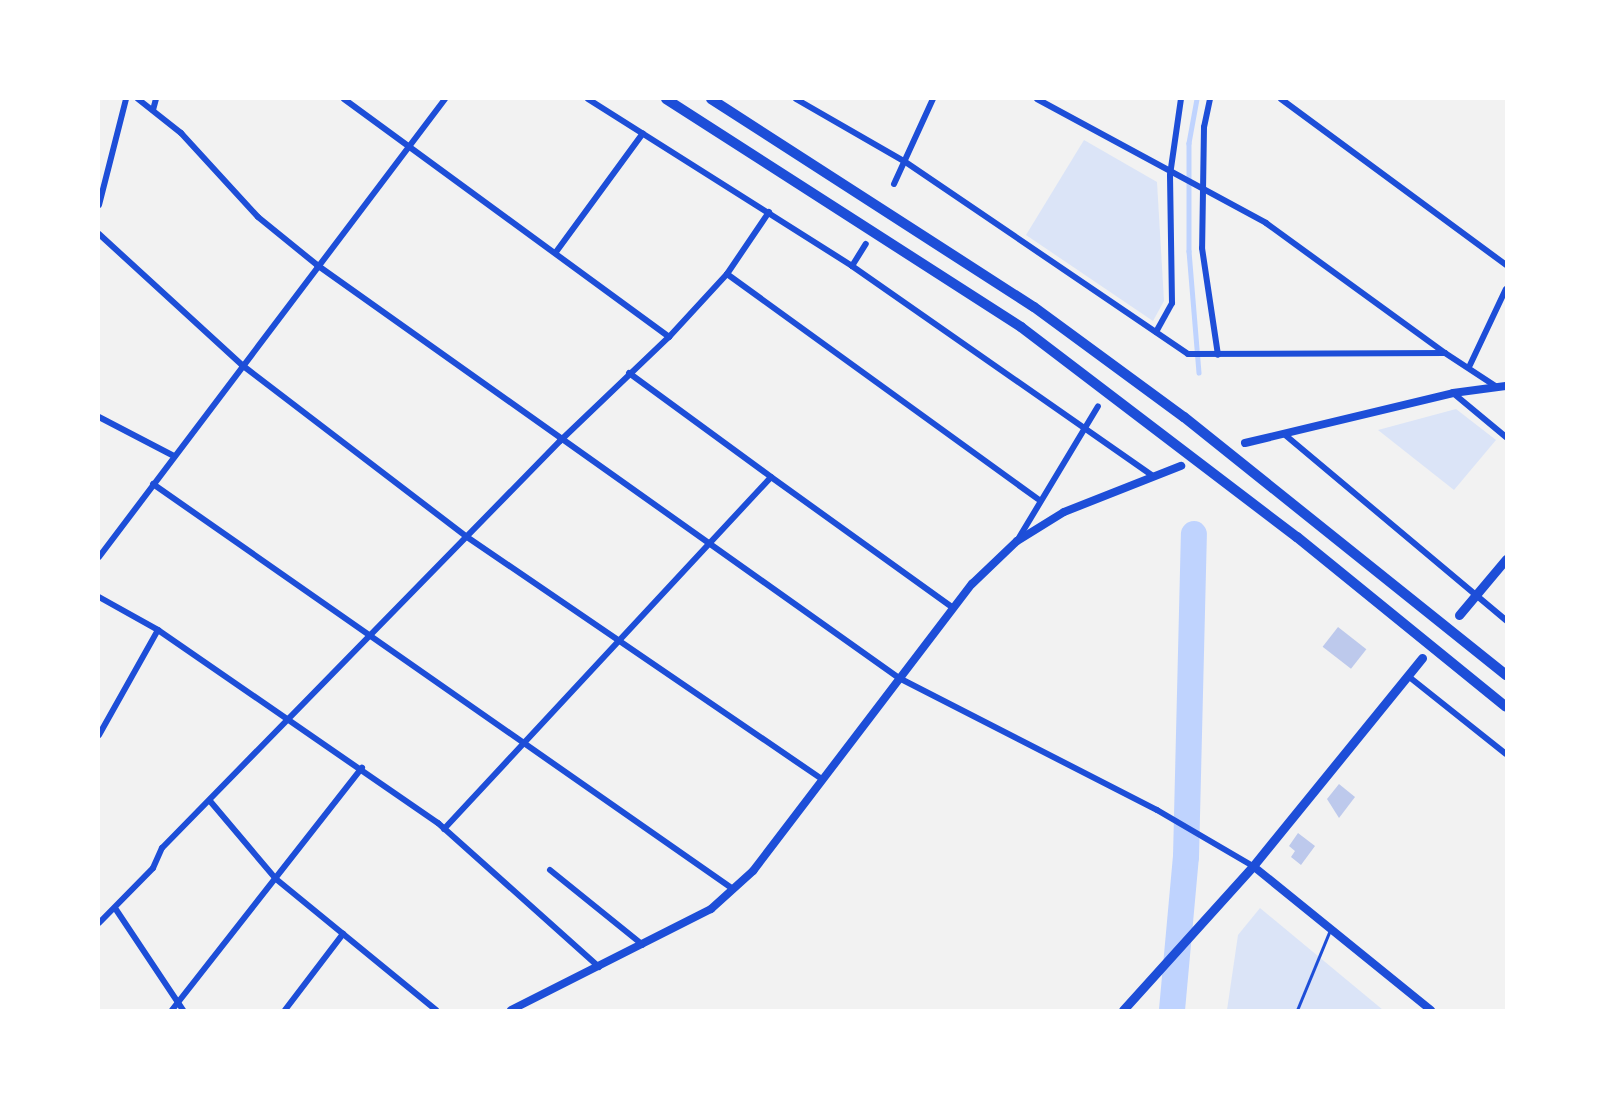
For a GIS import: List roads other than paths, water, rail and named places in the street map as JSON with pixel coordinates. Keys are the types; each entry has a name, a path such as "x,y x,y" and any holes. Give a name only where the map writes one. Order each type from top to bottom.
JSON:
{"highway":[{"path":"666,99 1021,327 1288,529 1506,707"},
{"path":"711,99 1034,307 1184,417 1506,675"}],"main road":[{"path":"1459,615 1506,559"},
{"path":"1123,1010 1253,866 1422,658"}],"street":[{"path":"99,205 126,99"},
{"path":"138,99 153,110 258,217 317,265 560,441 899,678 1157,810 1253,866 1431,1010"},
{"path":"153,110 156,99"},
{"path":"344,99 556,252 669,337"},
{"path":"99,557 317,265 445,99"},
{"path":"588,99 852,266 1153,476"},
{"path":"796,99 904,161 1156,332 1194,354 1445,352"},
{"path":"894,184 933,99"},
{"path":"1037,99 1170,175 1200,188 1266,224 1445,352 1502,387"},
{"path":"1156,332 1172,303 1170,175 1181,99"},
{"path":"1210,99 1200,188 1207,305 1216,355"},
{"path":"1281,99 1506,265"},
{"path":"556,252 643,133"},
{"path":"99,923 153,868 162,848 290,723 369,636 560,441 669,337 727,274 769,212"},
{"path":"99,234 242,365 467,537 622,638 823,780"},
{"path":"852,266 866,244"},
{"path":"727,274 1038,499"},
{"path":"1470,366 1506,289"},
{"path":"629,373 953,608"},
{"path":"1245,443 1452,393 1502,387"},
{"path":"1452,393 1506,437"},
{"path":"1017,541 1038,499 1098,406"},
{"path":"99,417 174,456"},
{"path":"1284,434 1506,620"},
{"path":"511,1010 644,945 711,909 733,889 823,780 953,608 1017,541 1065,512 1181,466"},
{"path":"444,829 771,477"},
{"path":"153,484 733,889"},
{"path":"99,597 158,630 290,723 362,768 444,829 599,967"},
{"path":"99,735 158,630"},
{"path":"1408,676 1506,754"},
{"path":"172,1010 362,768"},
{"path":"210,801 276,879 436,1010"},
{"path":"550,870 644,945"},
{"path":"115,908 183,1010"},
{"path":"285,1010 343,934"}],"lane":[{"path":"1297,1010 1330,928"}],"waterway":[{"path":"1197,99 1189,143 1189,251 1199,373"},
{"path":"1172,1010 1186,857 1194,534"}]}
